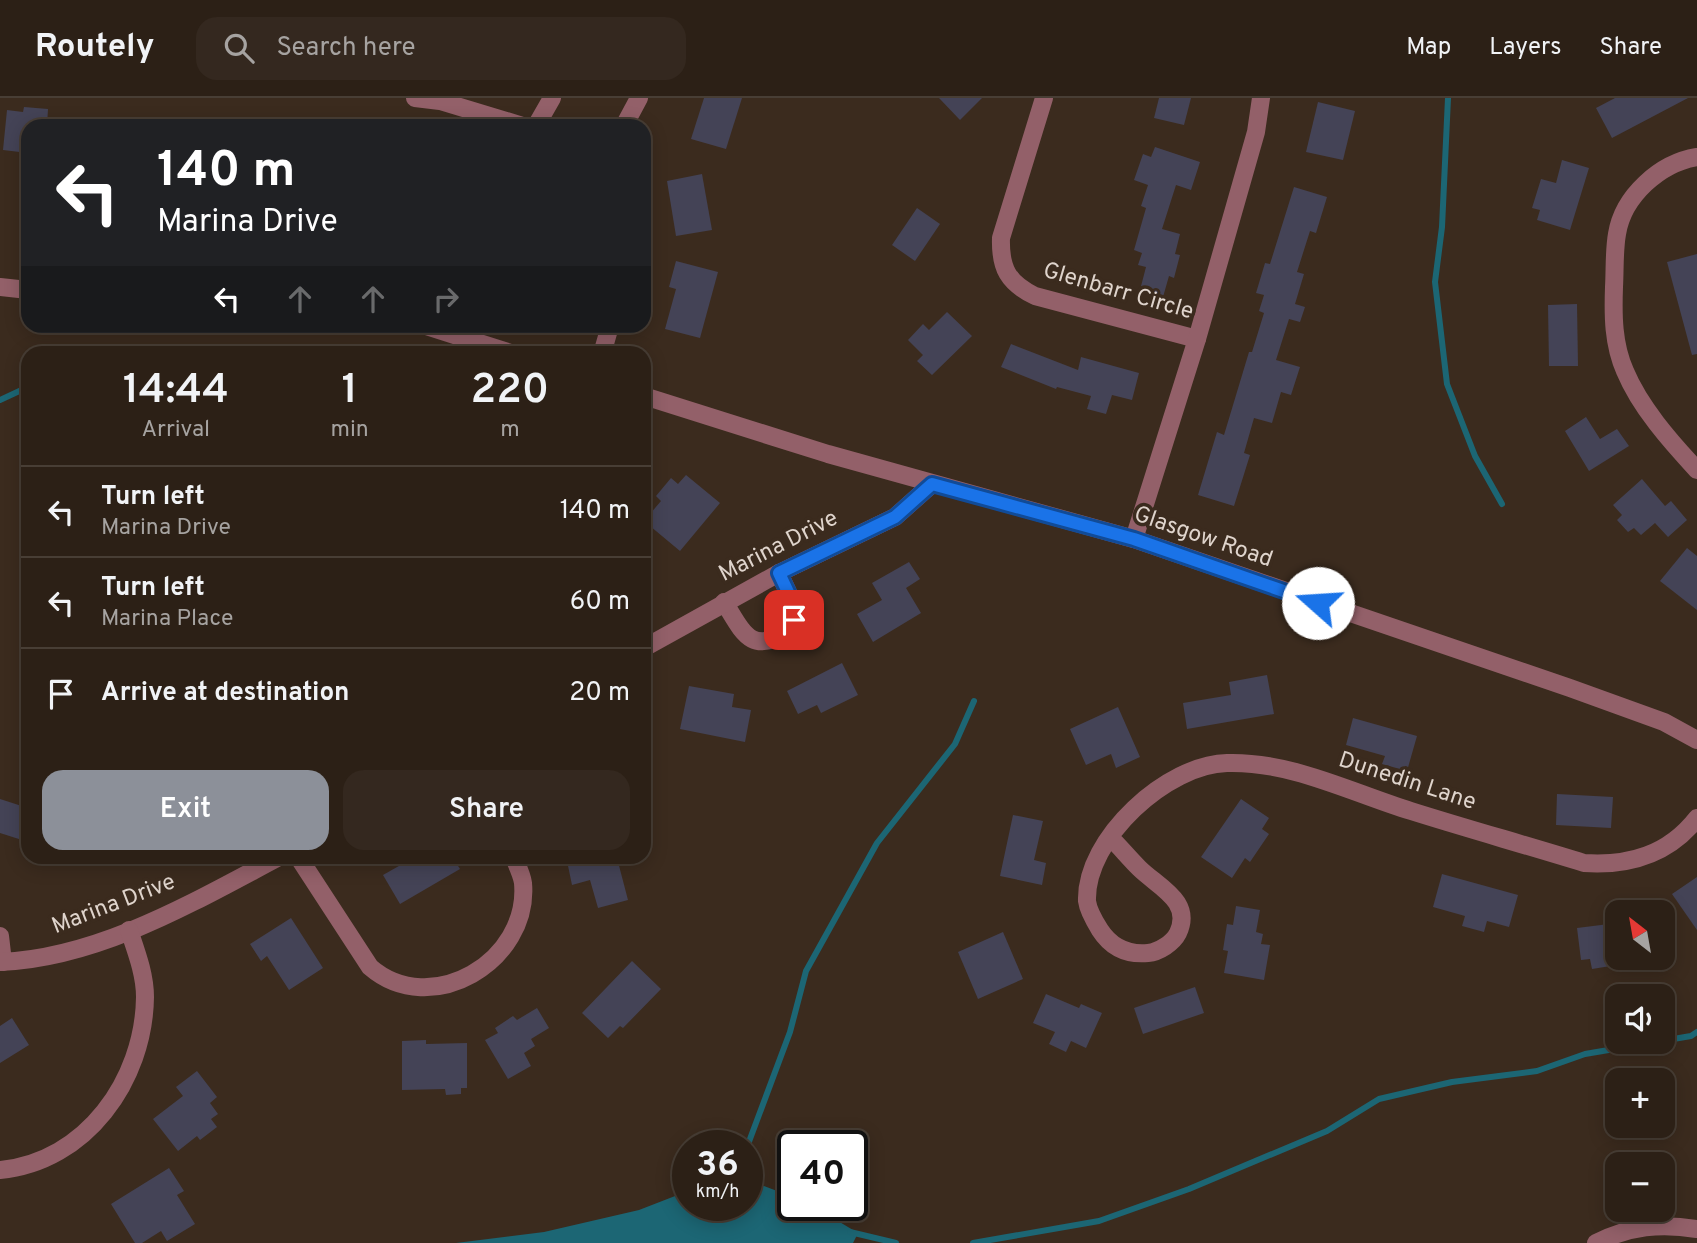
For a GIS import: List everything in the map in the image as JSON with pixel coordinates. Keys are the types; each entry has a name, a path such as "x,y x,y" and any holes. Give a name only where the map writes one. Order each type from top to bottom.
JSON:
{"street":[{"path":"415,98 440,101 500,119"},
{"path":"540,119 551,98"},
{"path":"628,119 639,98"},
{"name":"Glenbarr Circle","path":"1044,98 1001,238 1000,257 1006,274 1017,287 1035,296 1197,340"},
{"name":"Glenbarr Circle","path":"1134,539 1197,340 1256,132 1261,98"},
{"path":"1697,158 1684,159 1647,181 1624,212 1617,232 1613,323 1625,370 1639,396 1697,470"},
{"path":"0,286 21,289"},
{"path":"448,333 489,346"},
{"name":"Glasgow Road","path":"651,398 932,484 1134,539 1570,688 1664,722 1697,740"},
{"name":"Marina Drive","path":"651,644 779,573 895,517 932,484"},
{"path":"724,602 744,634 752,641 762,644 776,640 789,632 795,607 779,573"},
{"name":"Dunedin Lane","path":"1110,837 1140,870 1163,886 1179,904 1183,922 1174,941 1152,953 1130,953 1108,943 1087,902 1103,846 1110,837 1132,811 1162,785 1195,768 1225,762 1252,764 1308,777 1584,863 1614,865 1642,859 1686,832 1697,818"},
{"name":"Marina Drive","path":"1,962 62,953 129,930 188,904 265,864"},
{"path":"303,864 370,967 385,980 422,986 460,981 500,955 522,912 523,881 516,864"},
{"path":"0,1170 44,1157 75,1142 100,1119 120,1090 133,1059 145,998 142,973 129,930"},
{"path":"0,936 1,962"},
{"path":"1596,1243 1633,1229 1660,1224 1697,1228"}],"water":[{"path":"763,1186 777,1191 777,1221 838,1221 858,1233 853,1243 456,1243 544,1232 639,1210 672,1197 672,1221 763,1221"}],"building":[{"path":"704,98 742,98 726,149 691,139"},
{"path":"939,98 982,98 960,120"},
{"path":"1159,98 1191,98 1184,125 1154,118"},
{"path":"1615,98 1688,98 1612,138 1596,108"},
{"path":"1318,102 1355,111 1343,160 1306,152"},
{"path":"24,107 48,109 47,119 21,119 21,152 3,150 7,110 23,112"},
{"path":"1155,147 1200,162 1191,190 1176,185 1162,229 1180,234 1175,254 1180,255 1174,278 1169,276 1163,297 1140,290 1146,267 1138,265 1142,253 1134,250 1146,208 1141,206 1148,185 1134,180 1143,154 1151,157"},
{"path":"1562,160 1589,168 1570,230 1537,220 1540,210 1532,208 1541,179 1556,183"},
{"path":"702,174 712,230 676,236 667,181"},
{"path":"1294,187 1327,197 1316,233 1310,231 1297,272 1304,274 1295,304 1305,307 1300,322 1289,319 1276,360 1300,367 1291,395 1281,392 1272,423 1254,418 1244,453 1250,455 1234,506 1198,495 1217,432 1224,435 1249,352 1252,352 1264,313 1259,311 1264,295 1256,293 1265,263 1270,264"},
{"path":"917,208 940,224 915,261 892,245"},
{"path":"1697,254 1697,354 1692,355 1667,262"},
{"path":"676,261 718,272 700,338 665,329 676,289 669,287"},
{"path":"1577,304 1578,366 1549,366 1548,305"},
{"path":"947,312 972,336 932,375 917,361 923,355 908,340 923,324 929,330"},
{"path":"1011,344 1078,370 1081,357 1139,373 1132,400 1112,395 1106,414 1087,409 1091,396 1057,387 1056,389 1001,367"},
{"path":"1586,417 1600,439 1617,429 1629,446 1589,471 1565,431"},
{"path":"686,475 720,503 680,551 651,527 651,513 661,501 656,496 671,478 678,484"},
{"path":"1642,479 1665,506 1671,501 1687,520 1668,537 1655,523 1641,535 1634,528 1628,532 1617,520 1622,515 1613,505"},
{"path":"1687,548 1697,556 1697,610 1660,581"},
{"path":"909,562 920,579 906,588 921,613 873,642 857,614 882,600 872,583"},
{"path":"842,663 858,695 821,713 817,705 798,714 787,691"},
{"path":"1267,675 1274,714 1187,729 1183,703 1231,695 1229,682"},
{"path":"689,686 734,694 732,707 751,710 745,742 680,729"},
{"path":"1118,707 1140,757 1116,768 1111,754 1086,765 1070,729"},
{"path":"1353,718 1417,736 1407,771 1382,764 1385,756 1346,745"},
{"path":"1557,794 1613,797 1611,828 1556,825"},
{"path":"0,799 21,806 21,840 0,833"},
{"path":"1241,799 1269,818 1262,829 1269,834 1250,862 1245,858 1232,878 1201,857"},
{"path":"1013,815 1043,821 1034,860 1046,863 1042,885 1000,876"},
{"path":"402,864 457,864 460,869 400,904 383,875"},
{"path":"568,864 619,864 628,900 598,908 590,880 572,885"},
{"path":"1442,874 1518,895 1509,927 1487,921 1484,932 1462,926 1465,916 1433,907"},
{"path":"1697,877 1697,930 1672,894"},
{"path":"1236,906 1260,910 1256,932 1263,934 1261,944 1270,945 1264,980 1224,973 1228,951 1223,950 1227,924 1233,925"},
{"path":"291,918 323,968 289,990 267,956 261,961 250,944"},
{"path":"1605,924 1605,967 1592,969 1590,959 1581,960 1577,928"},
{"path":"1003,932 1023,979 978,999 958,952"},
{"path":"632,961 661,989 623,1028 620,1026 608,1038 582,1013"},
{"path":"1195,987 1204,1013 1143,1034 1134,1008"},
{"path":"1046,994 1079,1008 1081,1004 1102,1013 1086,1048 1071,1041 1066,1052 1049,1044 1055,1032 1033,1023"},
{"path":"537,1008 549,1028 531,1039 535,1046 524,1053 531,1066 508,1079 485,1040 498,1033 495,1028 513,1016 517,1020"},
{"path":"12,1018 29,1045 0,1063 0,1026"},
{"path":"426,1040 426,1044 467,1043 467,1088 461,1088 461,1094 446,1095 445,1089 402,1090 402,1041"},
{"path":"197,1071 217,1097 210,1103 218,1114 211,1119 217,1127 200,1140 197,1136 178,1151 153,1119 183,1096 176,1087"},
{"path":"169,1168 184,1191 177,1195 195,1224 167,1241 161,1231 142,1243 135,1243 111,1204"}],"waterway":[{"path":"1448,98 1442,227 1435,282 1447,384 1475,456 1502,504"},
{"path":"0,400 21,390"},
{"path":"753,1130 790,1032 806,971 877,843 955,744 974,701"},
{"path":"973,1243 1099,1221 1189,1189 1327,1131 1379,1099 1452,1082 1537,1071 1585,1054 1691,1036 1697,1032"},
{"path":"850,1232 896,1243"}],"route":[{"path":"794,620 795,607 779,573 895,517 932,484 1134,539 1318,603"}]}
